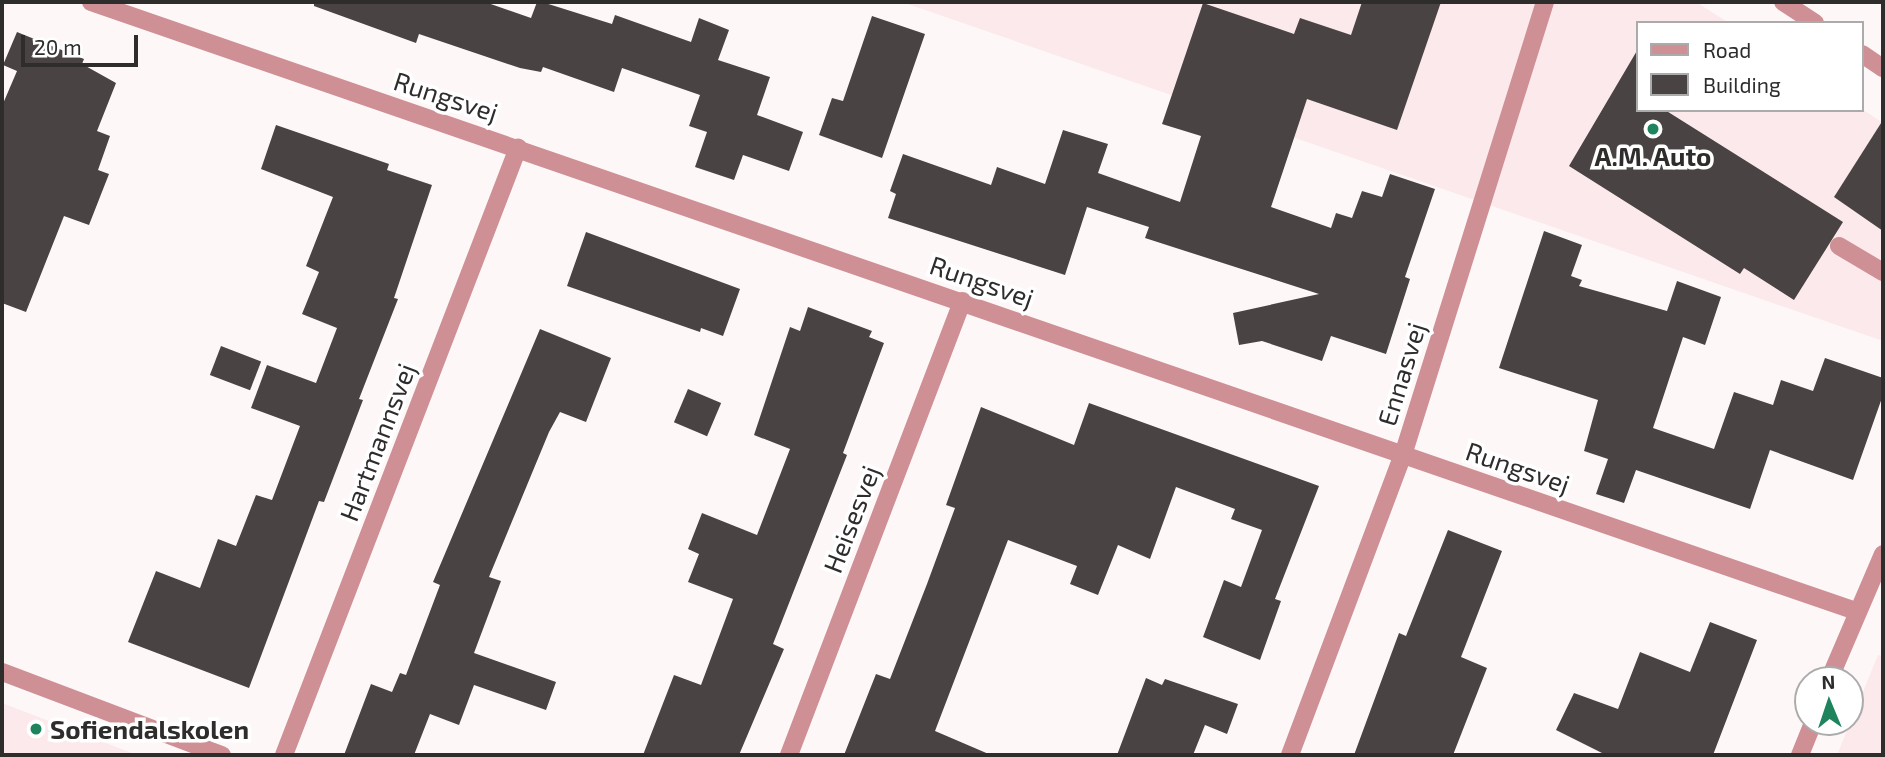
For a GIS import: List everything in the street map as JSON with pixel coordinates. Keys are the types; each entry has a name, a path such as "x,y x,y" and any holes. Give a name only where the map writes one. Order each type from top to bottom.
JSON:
{"street":[{"name":"Rungsvej","path":"91,2 1856,611"},
{"name":"Ennasvej","path":"1290,755 1403,455 1545,2"},
{"path":"1783,2 1812,21"},
{"path":"1864,55 1883,68"},
{"name":"Hartmannsvej","path":"284,755 518,148"},
{"path":"1839,246 1883,272"},
{"name":"Heisesvej","path":"789,755 962,301"},
{"path":"1834,666 1856,611 1883,554"},
{"path":"2,672 222,755"},
{"path":"1800,755 1807,736"}],"shaded area":[{"path":"902,2 1696,2 1726,21 1636,21 1636,112 1864,110 1883,123 1883,341"},
{"path":"1878,655 1883,656 1883,755 1837,755 1845,736 1864,736 1864,689"},
{"name":"Sofiendalskolen","path":"2,703 137,755 2,755"}],"building":[{"path":"314,2 485,2 531,18 537,2 542,2 612,24 615,15 691,42 699,18 729,30 718,60 770,77 757,115 803,132 789,171 743,155 734,180 695,167 707,132 689,126 700,95 622,68 614,92 543,67 541,72 520,68 419,34 416,43 314,6"},
{"path":"1362,2 1441,2 1397,130 1307,99 1271,207 1331,228 1336,213 1352,218 1362,191 1382,197 1390,174 1435,189 1405,277 1410,279 1386,354 1331,336 1322,361 1262,341 1239,345 1233,313 1319,294 1145,238 1149,227 1087,207 1065,275 888,218 896,194 890,191 903,154 991,185 997,167 1045,184 1063,130 1108,144 1098,173 1180,202 1201,136 1162,124 1203,3 1294,34 1300,18 1351,35"},
{"path":"872,16 925,34 882,158 819,135 832,98 843,101"},
{"path":"17,32 84,59 82,64 116,83 97,131 110,136 98,170 109,174 89,225 64,216 26,312 2,303 2,106 17,71 3,65"},
{"path":"1636,52 1636,112 1668,112 1843,222 1794,300 1744,268 1740,274 1569,166"},
{"path":"1883,120 1883,231 1834,197"},
{"path":"276,125 389,164 387,170 432,185 394,298 398,299 359,399 363,400 324,502 319,501 249,688 128,642 156,571 200,588 218,539 236,546 256,495 272,500 300,426 251,408 267,365 316,383 337,328 302,314 319,272 306,266 333,197 261,169"},
{"path":"1544,231 1582,245 1571,276 1582,280 1579,286 1667,311 1677,281 1721,297 1705,345 1683,337 1653,428 1714,449 1734,392 1773,405 1781,380 1813,391 1825,358 1883,378 1883,395 1853,480 1770,450 1750,509 1636,470 1624,503 1596,494 1608,459 1584,451 1598,400 1499,368"},
{"path":"586,232 740,289 723,336 701,328 700,332 567,286"},
{"path":"808,307 872,331 869,337 884,343 843,453 847,455 773,644 784,649 739,755 643,755 674,675 701,685 733,599 688,582 699,554 688,549 702,513 757,535 790,449 754,435 790,327 800,331"},
{"path":"540,329 611,358 586,422 560,412 549,432 489,577 501,581 474,653 556,682 546,710 474,685 459,725 430,714 414,755 344,755 371,684 392,692 400,673 406,675 440,585 433,582"},
{"path":"221,346 261,361 250,390 210,375"},
{"path":"688,389 721,403 707,436 674,422"},
{"path":"1089,403 1319,486 1275,599 1281,601 1260,660 1203,637 1224,580 1241,587 1262,530 1231,519 1235,509 1176,487 1150,559 1118,545 1098,595 1070,584 1077,566 1008,540 935,731 991,755 844,755 876,674 890,679 955,508 946,505 981,407 1074,445"},
{"path":"1448,530 1502,551 1461,657 1487,668 1453,755 1354,755 1399,633 1406,636"},
{"path":"1710,622 1757,640 1713,755 1606,755 1556,730 1574,693 1618,709 1640,652 1690,672"},
{"path":"1146,678 1162,685 1165,679 1238,704 1227,734 1205,725 1193,755 1117,755"}],"place":[{"name":"A.M. Auto","path":"1653,129"},
{"name":"Sofiendalskolen","path":"36,729"}]}
